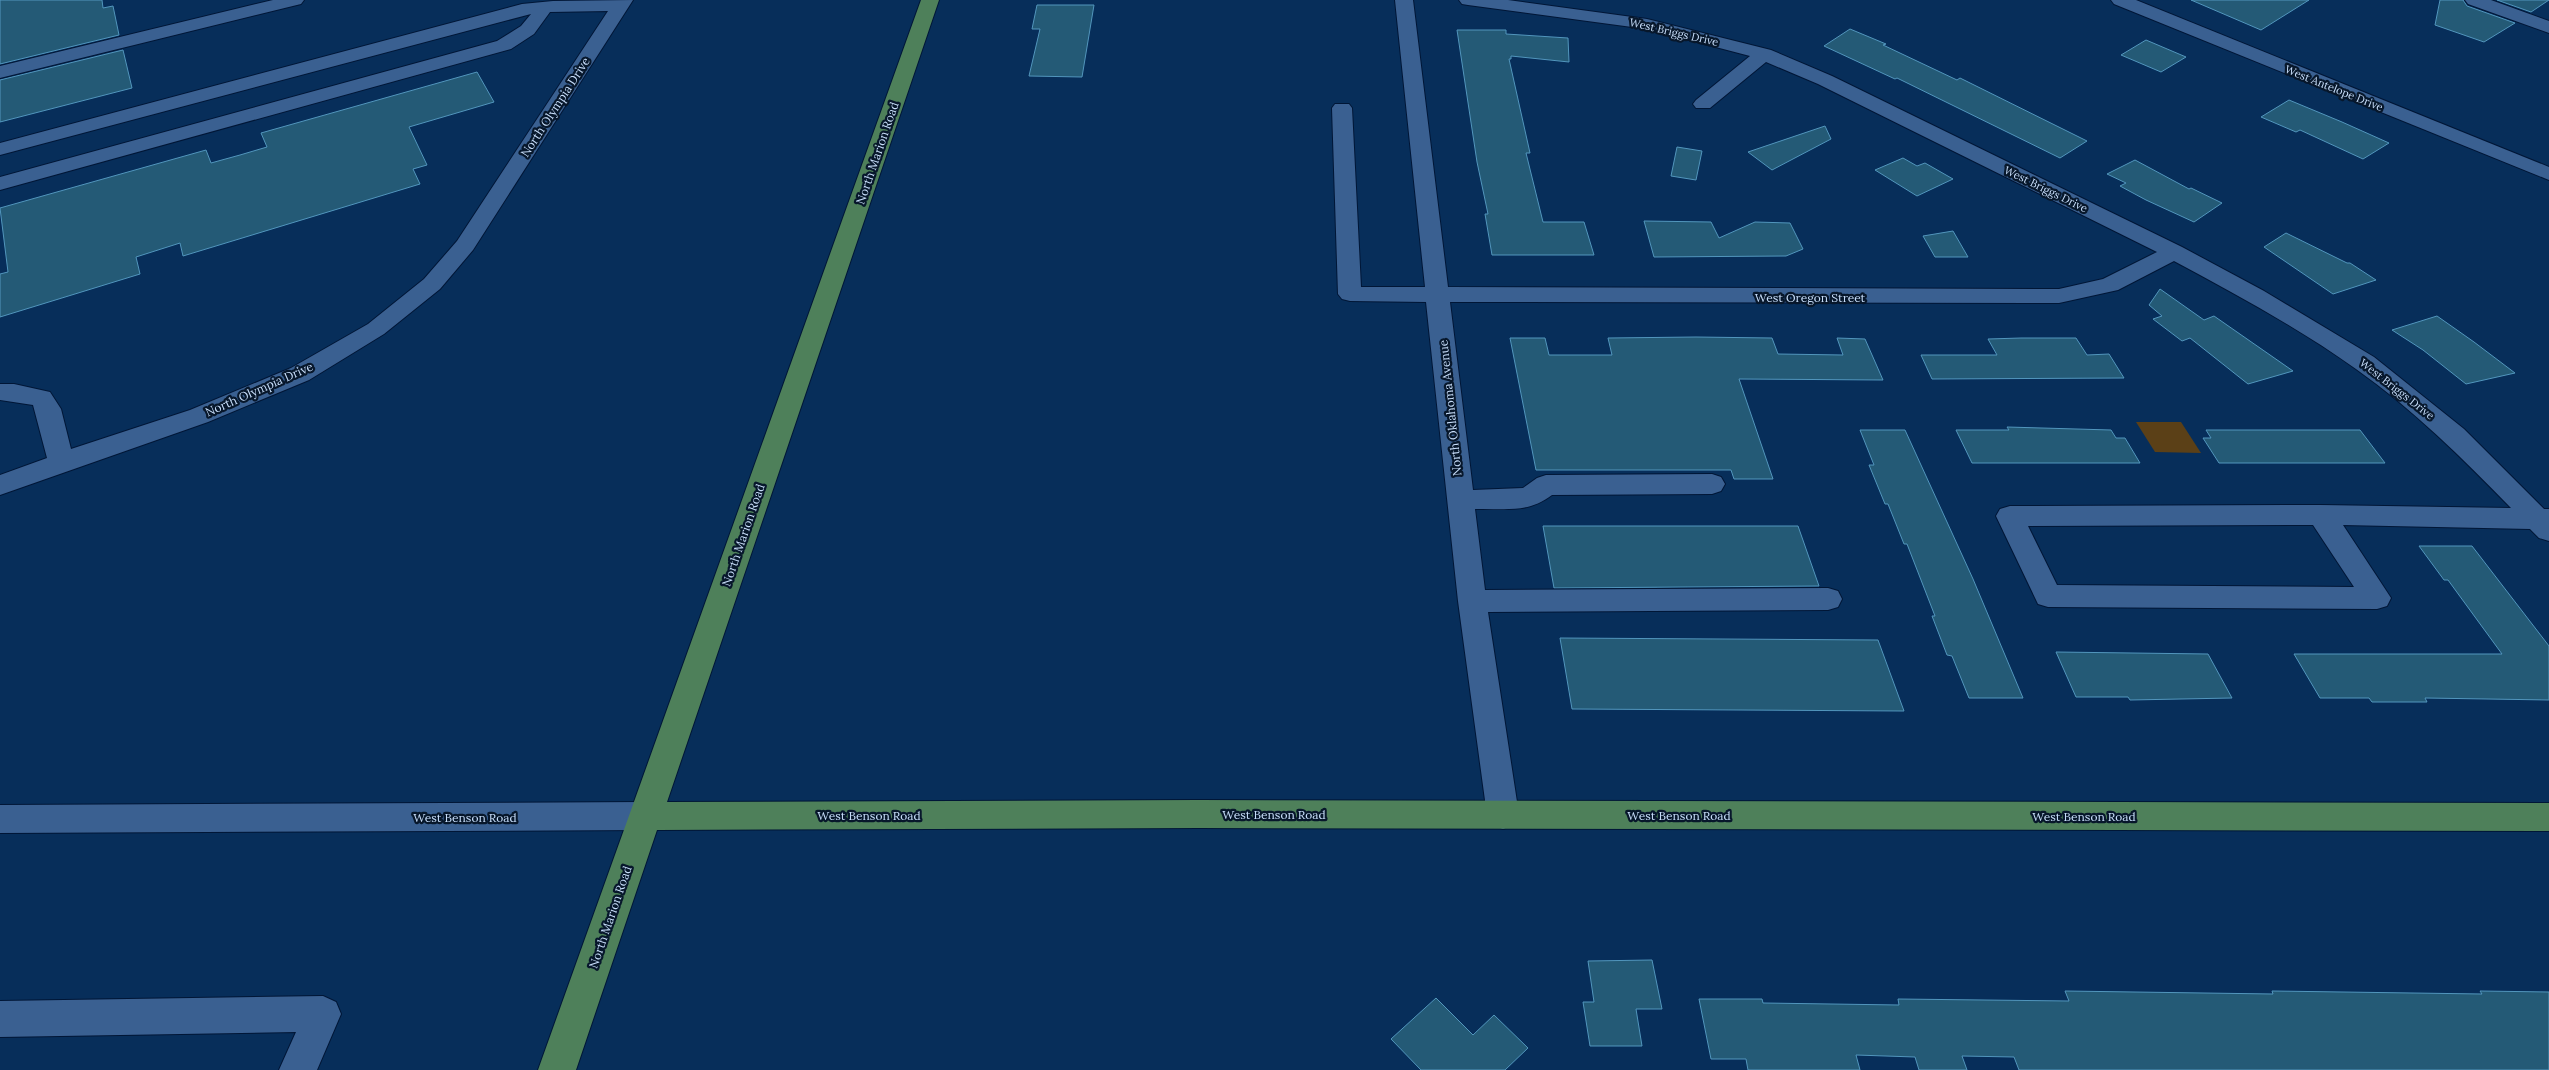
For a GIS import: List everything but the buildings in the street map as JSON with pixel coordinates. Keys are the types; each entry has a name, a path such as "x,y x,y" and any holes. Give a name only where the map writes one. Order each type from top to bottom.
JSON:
{"main road":[{"name":"North Marion Road","path":"557,1070 930,0"},
{"name":"West Benson Road","path":"645,816 2549,817"}],"street":[{"path":"0,72 295,0"},
{"name":"North Oklahoma Avenue","path":"1404,0 1472,601 1503,815"},
{"name":"West Briggs Drive","path":"1468,0 1647,24 1764,54 1825,80 2174,252 2256,296 2365,363 2455,435 2546,523"},
{"name":"West Antelope Drive","path":"2120,0 2549,174"},
{"path":"2474,0 2549,27"},
{"path":"0,149 271,78 522,9 622,3"},
{"name":"North Olympia Drive","path":"0,485 199,416 300,374 376,329 432,284 465,245 622,3"},
{"path":"0,184 504,45 525,34 536,22 543,7"},
{"path":"1703,104 1764,54"},
{"name":"West Oregon Street","path":"1342,108 1350,294 2020,298 2059,296 2110,285 2174,252"},
{"path":"0,392 14,392 41,398 48,409 61,463"},
{"path":"1460,500 1529,498 1546,485 1712,484"},
{"path":"2320,514 2377,598 2048,596 2010,516 2320,514 2546,523"},
{"path":"1472,601 1828,599"},
{"name":"West Benson Road","path":"0,819 645,816"},
{"path":"0,1019 323,1014 298,1070"}],"shaded area":[{"path":"2136,422 2181,422 2201,453 2155,452"}]}
